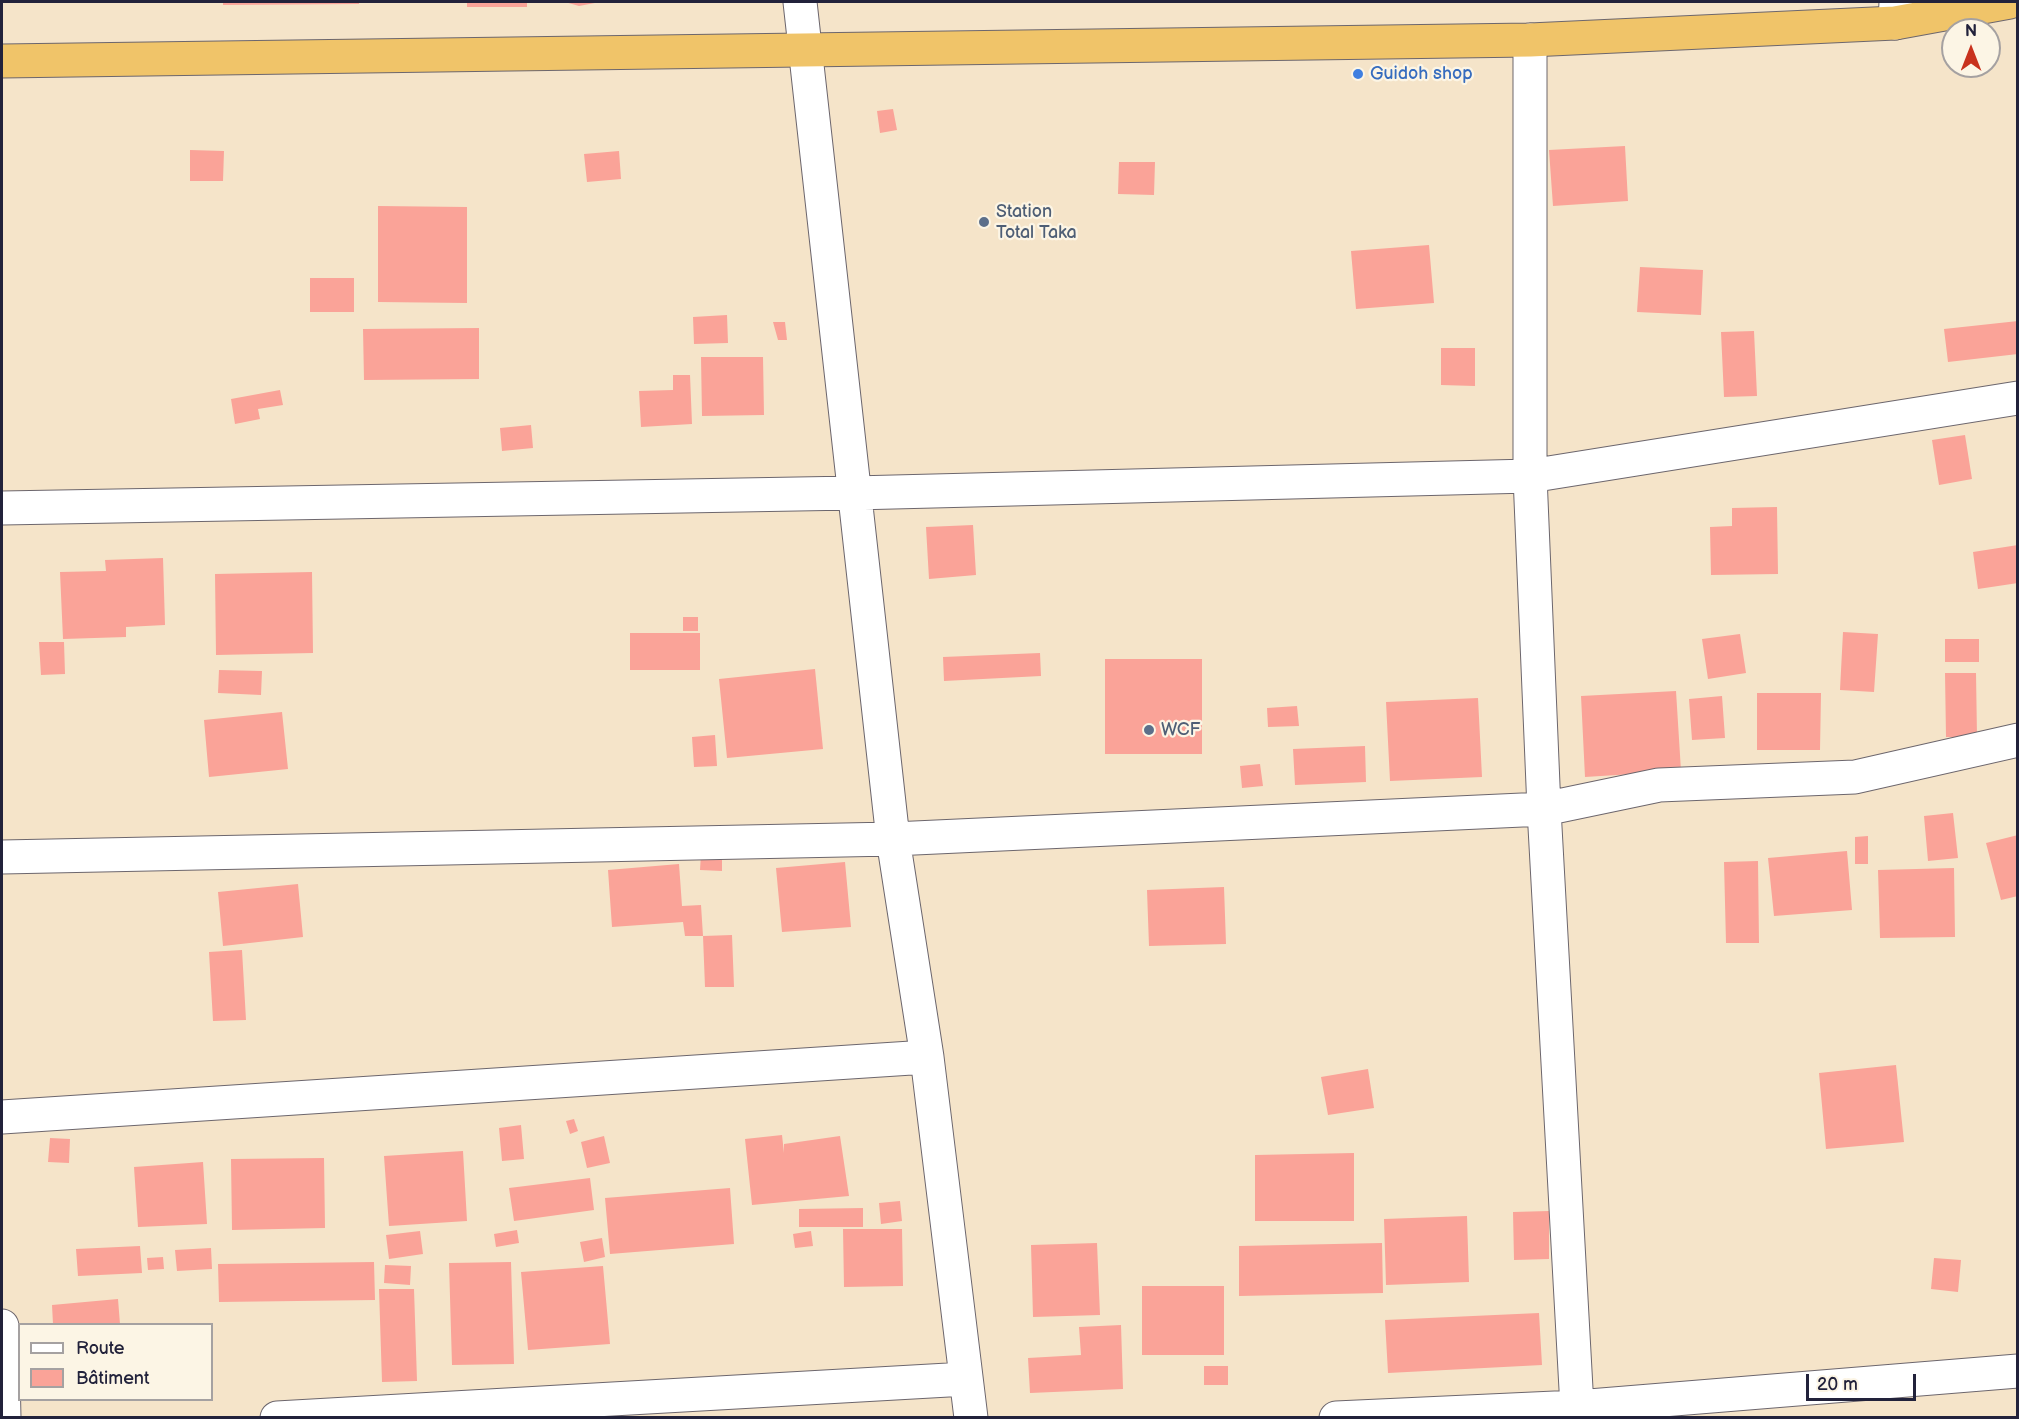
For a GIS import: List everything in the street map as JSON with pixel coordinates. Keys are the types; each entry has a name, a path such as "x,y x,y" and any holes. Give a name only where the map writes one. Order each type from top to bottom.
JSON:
{"highway":[{"path":"2,61 1530,40 2010,2"}],"street":[{"path":"800,2 893,839 927,1057 970,1418"},
{"path":"1530,40 1530,476 1544,809 1577,1407"},
{"path":"2,508 854,494 1530,476 2018,398"},
{"path":"2,857 893,839 1544,809 1659,784 1855,777 2018,740"},
{"path":"2,1117 927,1057"},
{"path":"2,1326 4,1418"},
{"path":"1336,1418 1577,1407 2018,1371"},
{"path":"277,1418 966,1379"}],"building":[{"path":"223,2 359,2 359,4 223,5"},
{"path":"467,2 527,2 527,7 467,7"},
{"path":"565,2 600,2 579,6"},
{"path":"893,109 897,130 880,133 877,111"},
{"path":"1625,146 1628,201 1553,206 1549,150"},
{"path":"190,150 224,151 223,181 190,181"},
{"path":"619,151 621,179 587,182 584,154"},
{"path":"1119,162 1155,162 1154,195 1118,194"},
{"path":"378,206 467,207 467,303 378,302"},
{"path":"1429,245 1434,303 1356,309 1351,251"},
{"path":"1640,267 1703,270 1701,315 1637,312"},
{"path":"310,278 354,278 354,312 310,312"},
{"path":"727,315 728,343 694,344 693,317"},
{"path":"2018,321 2018,354 1948,362 1944,329"},
{"path":"773,322 785,322 787,340 778,340"},
{"path":"479,328 479,379 364,380 363,329"},
{"path":"1754,331 1757,396 1724,397 1721,332"},
{"path":"1441,348 1475,348 1475,386 1441,385"},
{"path":"701,357 763,357 764,415 702,416"},
{"path":"673,375 690,375 692,424 641,427 639,391 673,390"},
{"path":"280,390 283,405 258,409 260,419 235,424 231,399"},
{"path":"531,425 533,448 502,451 500,428"},
{"path":"1965,435 1972,479 1939,485 1932,440"},
{"path":"1777,507 1778,574 1711,575 1710,527 1732,526 1732,508"},
{"path":"973,525 976,575 929,579 926,527"},
{"path":"2018,545 2018,583 1978,589 1973,552"},
{"path":"163,558 165,625 126,627 126,637 63,639 60,572 106,571 105,560"},
{"path":"312,572 313,653 216,655 215,574"},
{"path":"683,617 698,617 698,631 683,631"},
{"path":"1843,632 1878,634 1874,692 1840,690"},
{"path":"630,633 700,633 700,670 630,670"},
{"path":"1740,634 1746,673 1708,679 1702,639"},
{"path":"1945,639 1979,639 1979,662 1945,662"},
{"path":"39,642 64,642 65,674 41,675"},
{"path":"1040,653 1041,676 944,681 943,657"},
{"path":"1105,659 1202,659 1202,754 1105,754"},
{"path":"815,669 823,749 727,758 719,679"},
{"path":"219,670 262,671 261,695 218,693"},
{"path":"1945,673 1976,673 1977,737 1946,737"},
{"path":"1676,691 1681,771 1585,777 1581,696"},
{"path":"1757,693 1821,693 1820,750 1757,750"},
{"path":"1722,696 1725,738 1692,740 1689,699"},
{"path":"1478,698 1482,777 1390,781 1386,702"},
{"path":"1297,706 1299,726 1268,727 1267,708"},
{"path":"282,712 288,769 209,777 204,720"},
{"path":"715,735 717,766 694,767 692,737"},
{"path":"1365,746 1366,782 1295,785 1293,749"},
{"path":"1260,764 1263,786 1242,788 1240,766"},
{"path":"1953,813 1958,858 1928,861 1924,816"},
{"path":"2018,835 2018,896 2001,900 1986,843"},
{"path":"1868,836 1868,864 1855,864 1855,837"},
{"path":"1847,851 1852,910 1774,916 1768,858"},
{"path":"701,854 722,855 722,871 700,870"},
{"path":"1758,861 1759,943 1726,943 1724,862"},
{"path":"845,862 851,927 782,932 776,868"},
{"path":"679,864 682,906 701,905 703,936 685,936 683,922 612,927 608,870"},
{"path":"1954,868 1955,937 1880,938 1878,870"},
{"path":"298,884 303,937 223,946 218,892"},
{"path":"1224,887 1226,944 1149,946 1147,890"},
{"path":"732,935 734,987 705,987 703,936"},
{"path":"242,950 246,1020 213,1021 209,952"},
{"path":"1896,1065 1904,1142 1826,1149 1819,1073"},
{"path":"1368,1069 1374,1108 1328,1115 1321,1077"},
{"path":"574,1119 578,1131 570,1134 566,1121"},
{"path":"521,1125 524,1159 502,1161 499,1128"},
{"path":"782,1135 784,1153 784,1144 840,1136 849,1196 752,1205 745,1139"},
{"path":"604,1136 610,1163 587,1168 581,1142"},
{"path":"50,1138 70,1139 69,1163 48,1162"},
{"path":"463,1151 467,1221 389,1226 384,1156"},
{"path":"1354,1153 1354,1221 1255,1221 1255,1155"},
{"path":"324,1158 325,1228 232,1230 231,1159"},
{"path":"203,1162 207,1224 138,1227 134,1167"},
{"path":"590,1178 594,1210 514,1221 509,1188"},
{"path":"730,1188 734,1244 610,1254 605,1198"},
{"path":"900,1201 902,1221 881,1224 879,1203"},
{"path":"863,1208 863,1227 799,1227 799,1209"},
{"path":"1549,1211 1549,1259 1514,1260 1513,1212"},
{"path":"1467,1216 1469,1282 1386,1285 1384,1219"},
{"path":"843,1229 902,1229 903,1286 844,1287"},
{"path":"517,1230 519,1243 496,1247 494,1234"},
{"path":"420,1231 423,1254 389,1259 386,1235"},
{"path":"811,1231 813,1246 795,1248 793,1234"},
{"path":"602,1238 605,1257 584,1262 580,1242"},
{"path":"1097,1243 1100,1315 1033,1317 1031,1245"},
{"path":"1382,1243 1383,1293 1239,1296 1239,1246"},
{"path":"140,1246 142,1273 78,1276 76,1249"},
{"path":"211,1248 212,1269 177,1271 175,1250"},
{"path":"163,1257 164,1269 148,1270 147,1258"},
{"path":"1934,1258 1961,1260 1958,1292 1931,1289"},
{"path":"374,1262 375,1300 219,1302 218,1264"},
{"path":"511,1262 514,1364 452,1365 449,1263"},
{"path":"385,1265 411,1266 410,1285 384,1283"},
{"path":"603,1266 610,1344 528,1350 521,1272"},
{"path":"1142,1286 1224,1286 1224,1355 1142,1355"},
{"path":"379,1289 414,1289 417,1381 382,1382"},
{"path":"118,1299 120,1323 53,1323 52,1305"},
{"path":"1539,1313 1542,1365 1388,1373 1385,1320"},
{"path":"1121,1325 1123,1389 1030,1393 1028,1358 1081,1355 1079,1327"},
{"path":"1204,1366 1228,1366 1228,1385 1204,1385"}],"place":[{"name":"Guidoh shop","path":"1358,74"},
{"name":"Station Total Taka","path":"984,222"},
{"name":"WCF","path":"1149,730"}]}
